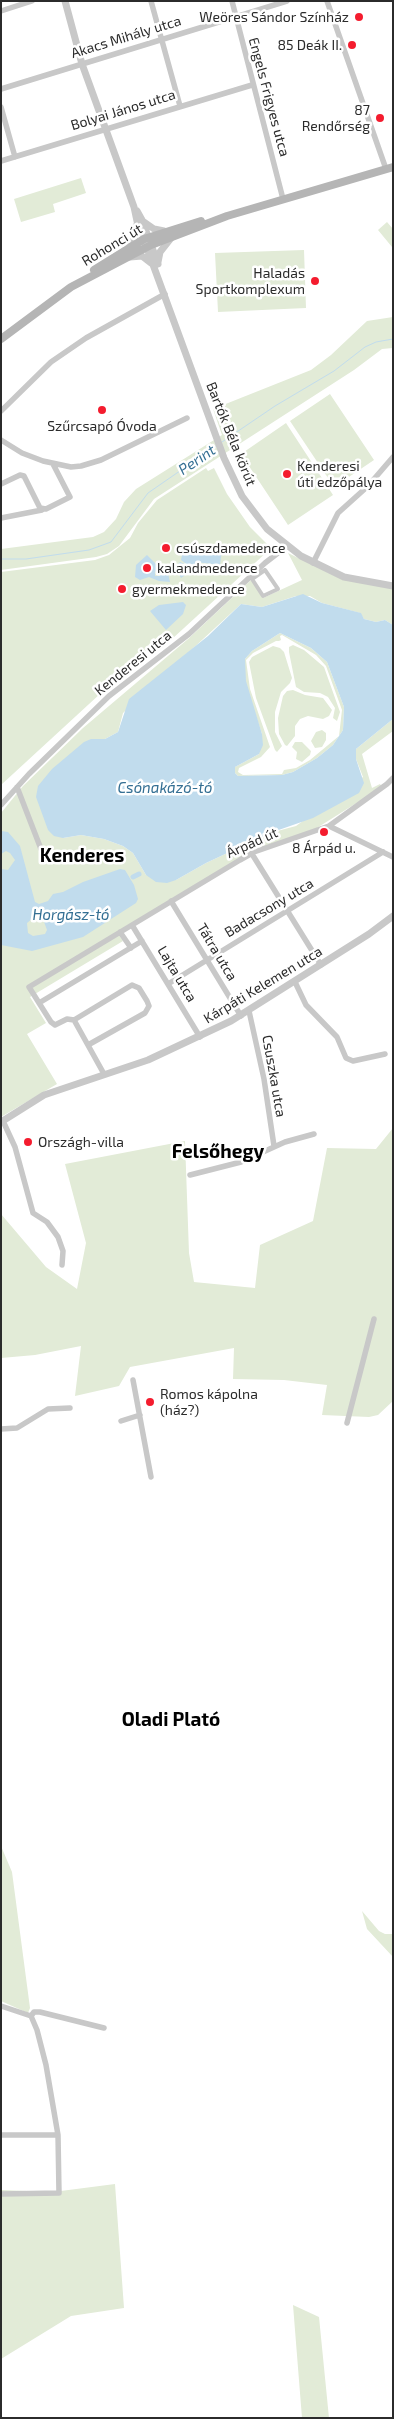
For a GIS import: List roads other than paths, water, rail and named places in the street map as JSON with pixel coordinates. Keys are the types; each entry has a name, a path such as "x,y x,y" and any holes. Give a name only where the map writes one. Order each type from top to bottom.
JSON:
{"main road":[{"name":"Rohonci út","path":"71,287 164,231 227,216 390,168"},
{"name":"Rohonci út","path":"1,339 128,247 177,234 227,216"}],"street":[{"path":"1,11 32,1"},
{"name":"Bartók Béla körút","path":"65,1 82,64 140,220 224,458 248,506 267,529 287,546 313,563 344,577 393,586"},
{"path":"151,1 180,106"},
{"name":"Engels Frigyes utca","path":"232,1 283,200"},
{"name":"Akacs Mihály utca","path":"1,89 287,1"},
{"path":"327,1 390,168"},
{"name":"Bolyai János utca","path":"1,161 252,85"},
{"path":"1,107 15,157"},
{"path":"128,247 135,238 140,220 154,229 164,231"},
{"path":"107,267 137,256 146,258 156,266 163,245 177,234"},
{"path":"1,411 42,368 86,338 165,294"},
{"path":"1,440 22,453 53,464 74,466 101,460 187,418"},
{"path":"313,563 338,513 368,486 393,457"},
{"path":"1,518 42,510 70,497 53,464"},
{"path":"1,484 20,475 24,476 42,510"},
{"name":"Kenderesi utca","path":"1,805 109,696 189,634 258,569 287,546"},
{"path":"265,570 278,590 263,596 252,579 265,570"},
{"name":"Árpád út","path":"88,1046 145,1013 149,1006 139,988 132,985 74,1020 67,1019 55,1025 51,1022 29,988 252,854 329,826 390,786 393,778"},
{"path":"17,787 41,848"},
{"path":"329,826 393,857"},
{"name":"Badacsony utca","path":"168,984 383,852"},
{"path":"252,854 321,966"},
{"name":"Tátra utca","path":"171,901 241,1016"},
{"name":"Kárpáti Kelemen utca","path":"2,1121 44,1095 148,1060 241,1016 321,966 393,916"},
{"name":"Lajta utca","path":"132,925 200,1037"},
{"path":"120,932 130,948"},
{"path":"39,1003 142,941"},
{"path":"295,982 306,1005 337,1037 346,1058 353,1060 386,1054"},
{"name":"Csuszka utca","path":"248,1011 264,1079 274,1146"},
{"path":"74,1020 104,1074"},
{"path":"2,1121 14,1147 33,1213 47,1222 58,1237 63,1252 62,1265"},
{"path":"190,1175 241,1162 274,1146 314,1134"},
{"path":"347,1423 374,1319"},
{"path":"133,1380 151,1477"},
{"path":"1,1429 17,1428 48,1409 70,1408"},
{"path":"121,1420 140,1415"},
{"path":"1,2006 31,2016 37,2030 46,2065 58,2135 60,2176 59,2193 1,2194"},
{"path":"31,2016 34,2012 40,2012 104,2028"},
{"path":"1,2135 58,2135"}],"water":[{"path":"184,544 222,549 220,565 196,562 188,573 181,578 175,567 180,562 189,566 181,560"},
{"name":"kalandmedence","path":"147,555 159,567 155,572 155,576 160,576 161,568 167,569 170,582 159,581 149,577 140,580 135,577 136,565"},
{"name":"Csónakázó-tó","path":"303,594 322,603 361,613 364,619 376,622 385,620 393,625 393,719 356,749 356,759 364,783 359,793 313,818 270,833 167,883 156,882 146,875 133,853 123,846 104,839 81,835 63,838 54,836 48,830 36,797 38,786 52,769 84,742 91,739 105,739 118,732 129,699 208,636 241,604 262,607","holes":["280,633 311,648 327,662 344,707 343,730 333,745 317,758 293,772 282,775 238,776 235,773 235,767 259,754 263,745 262,734 246,681 245,659 252,651"]},
{"path":"183,602 186,605 183,614 166,630 150,611 159,605"},
{"name":"Horgász-tó","path":"1,831 8,832 20,846 35,902 39,904 48,901 53,894 63,892 83,882 120,869 125,870 134,885 138,899 136,903 83,937 32,951 1,945 1,869 8,870 15,860 6,851 1,854","holes":["33,918 43,919 47,930 45,934 33,936 28,933 27,923"]}],"waterway":[{"name":"Perint","path":"222,442 275,406 334,371 365,347 376,342 393,339"},
{"name":"Perint","path":"1,559 26,559 89,550 111,542 148,493 216,446"},
{"path":"133,877 139,874"}],"place":[{"name":"Weöres Sándor Színház","path":"359,17"},
{"name":"85 Deák II.","path":"352,45"},
{"name":"87 Rendőrség","path":"380,118"},
{"name":"Haladás Sportkomplexum","path":"315,281"},
{"name":"Szűrcsapó Óvoda","path":"102,410"},
{"name":"Kenderesi úti edzőpálya","path":"287,474"},
{"name":"csúszdamedence","path":"166,548"},
{"name":"kalandmedence","path":"147,568"},
{"name":"gyermekmedence","path":"122,589"},
{"name":"8 Árpád u.","path":"324,832"},
{"name":"Országh-villa","path":"28,1142"},
{"name":"Romos kápolna (ház?)","path":"150,1402"}],"district":[{"name":"Kenderes","path":"82,856"},
{"name":"Felsőhegy","path":"218,1152"},
{"name":"Oladi Plató","path":"171,1720"}]}
